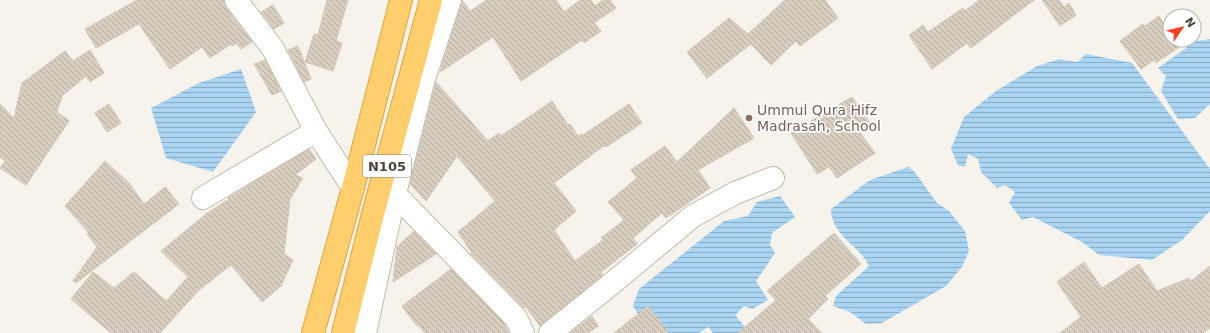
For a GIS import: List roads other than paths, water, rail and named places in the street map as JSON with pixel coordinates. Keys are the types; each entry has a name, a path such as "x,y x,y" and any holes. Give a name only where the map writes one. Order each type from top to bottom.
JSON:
{"highway":[{"path":"313,333 353,188 401,0"},
{"name":"N105","path":"343,333 373,214 389,188 431,0"}],"street":[{"path":"236,0 273,49 316,131 353,188"},
{"path":"365,333 389,188 450,0"},
{"path":"203,198 316,131"},
{"path":"550,333 616,281 693,216 735,193 773,178"},
{"path":"389,188 516,318 523,333"}],"water":[{"path":"1210,39 1210,104 1195,118 1178,119 1161,91 1166,76 1158,68 1186,48 1202,48 1202,40"},
{"path":"1086,54 1132,63 1210,169 1210,211 1182,240 1152,260 1099,255 1082,242 1033,217 1022,220 1009,203 1015,192 1005,185 997,188 981,172 978,159 968,154 965,167 958,165 951,149 964,117 996,91 1037,66 1059,59 1077,62"},
{"path":"241,69 256,112 213,172 166,158 151,108 199,83"},
{"path":"908,167 914,171 937,203 949,211 965,231 969,251 962,267 946,286 882,323 866,324 850,312 833,306 836,296 869,266 859,252 840,233 832,218 831,209 870,180"},
{"path":"780,196 795,217 772,233 770,245 775,253 756,281 768,300 752,309 744,306 735,315 750,333 713,333 708,327 699,333 661,333 648,330 633,306 639,289 724,221 748,216 757,202"}],"place":[{"name":"Ummul Qura Hifz Madrasah, School","path":"749,118"}]}
